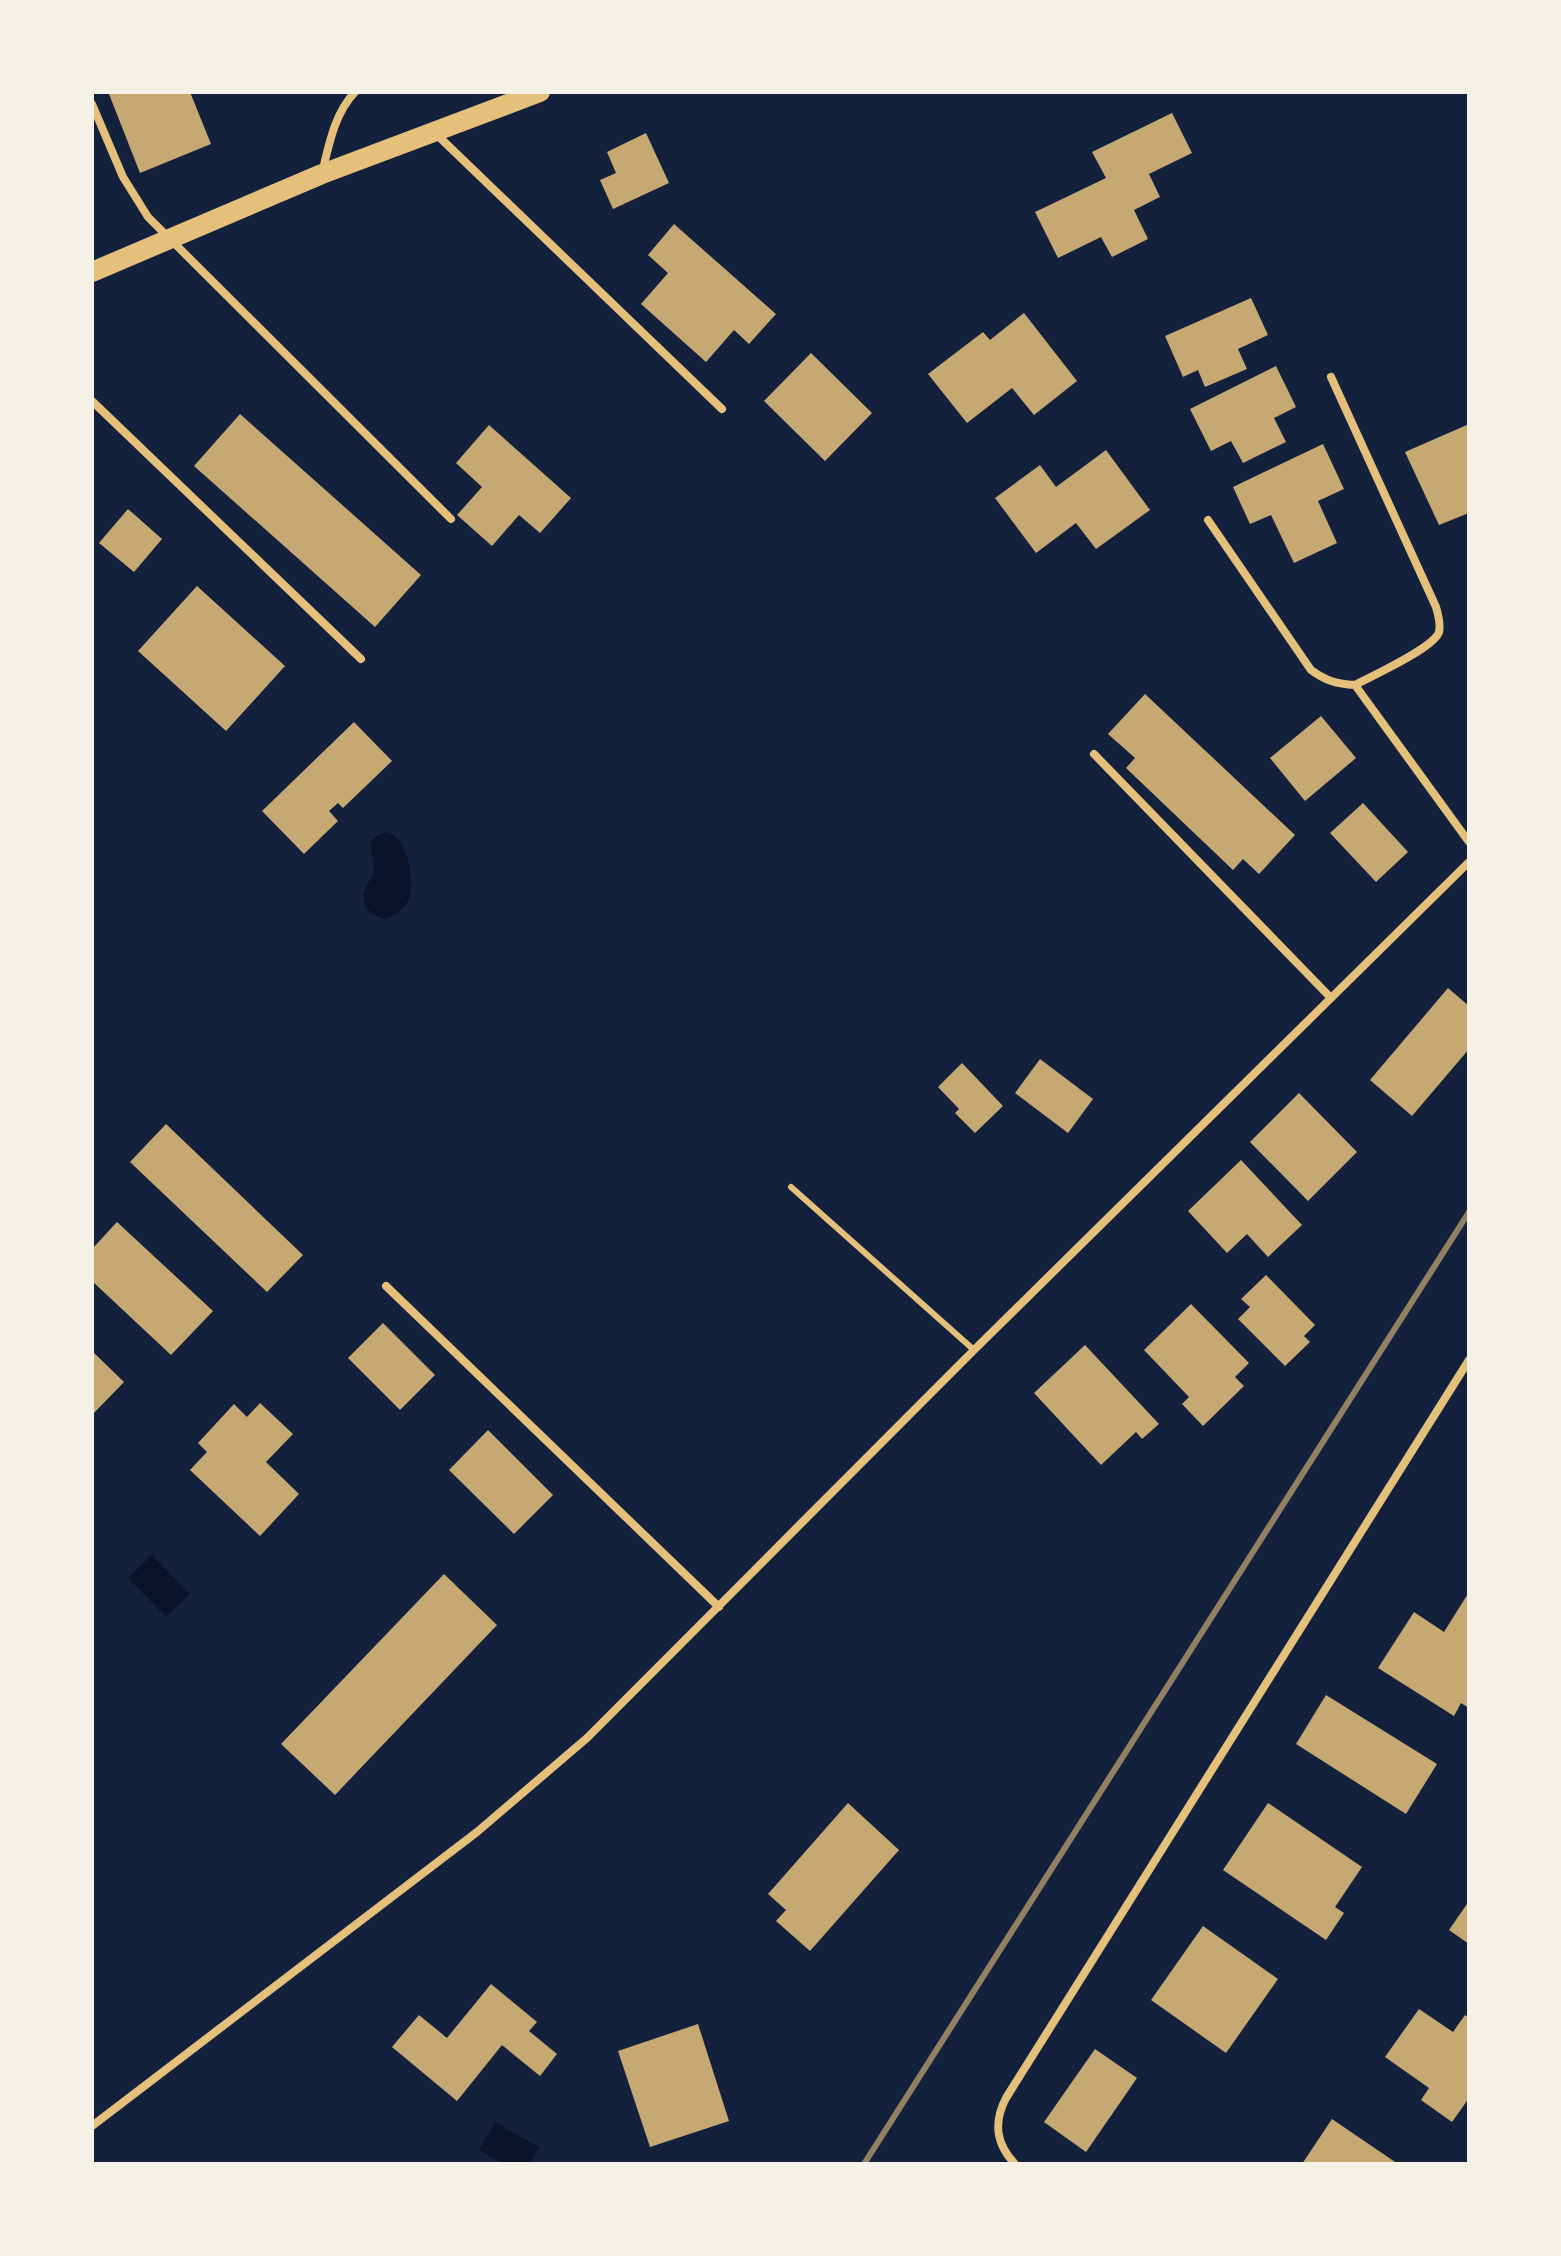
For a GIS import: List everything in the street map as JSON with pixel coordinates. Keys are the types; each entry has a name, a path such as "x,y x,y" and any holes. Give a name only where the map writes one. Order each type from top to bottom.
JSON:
{"main road":[{"path":"92,272 322,174 540,92"}],"street":[{"path":"322,174 337,120 355,92"},
{"path":"92,104 129,190 148,217 451,519"},
{"path":"434,132 722,409"},
{"path":"1208,520 1311,670 1324,680 1355,685 1423,648 1439,633 1436,607 1331,377"},
{"path":"92,401 361,659"},
{"path":"1355,685 1469,842"},
{"path":"1094,754 1331,998"},
{"path":"92,2126 514,1802 587,1738 974,1350 1469,862"},
{"path":"386,1286 719,1607"},
{"path":"1015,2164 999,2138 998,2117 1006,2098 1469,1360"}],"lane":[{"path":"791,1187 974,1350"}],"water":[{"path":"386,832 399,841 404,850 411,891 409,899 399,911 386,919 369,910 364,898 374,869 371,843"},
{"path":"152,1555 190,1594 166,1617 128,1578"},
{"path":"495,2122 539,2147 530,2164 503,2164 479,2150"}],"building":[{"path":"190,92 211,144 140,173 109,94"},
{"path":"1172,113 1192,153 1149,174 1160,197 1134,210 1148,239 1112,257 1101,237 1058,258 1035,212 1106,178 1092,152"},
{"path":"646,133 669,183 613,209 600,180 616,173 607,152"},
{"path":"674,224 776,314 749,344 734,330 706,362 641,304 668,273 648,255"},
{"path":"1251,298 1268,335 1238,349 1247,369 1205,387 1198,370 1183,377 1165,336"},
{"path":"1024,313 1077,381 1034,415 1012,388 967,423 928,374 983,332 990,340"},
{"path":"811,353 872,413 825,461 764,401"},
{"path":"1276,366 1296,407 1274,418 1286,442 1243,463 1231,441 1211,451 1190,409"},
{"path":"240,414 421,575 375,627 194,466"},
{"path":"1469,424 1469,513 1439,525 1405,452"},
{"path":"489,425 571,498 540,533 519,515 492,546 457,515 482,487 456,463"},
{"path":"1323,444 1344,489 1318,501 1337,543 1294,563 1271,515 1250,524 1233,487"},
{"path":"1106,450 1150,510 1096,549 1076,523 1036,553 995,498 1040,465 1056,487"},
{"path":"128,509 162,539 134,572 99,543"},
{"path":"197,586 285,666 226,731 138,651"},
{"path":"1145,694 1295,835 1259,874 1243,859 1233,870 1126,768 1135,758 1108,734"},
{"path":"1321,716 1356,758 1305,801 1270,758"},
{"path":"354,722 392,761 343,808 338,803 329,811 338,821 304,854 262,811"},
{"path":"1363,803 1408,852 1376,882 1330,833"},
{"path":"1448,988 1469,1006 1469,1049 1412,1116 1370,1080"},
{"path":"1040,1059 1093,1099 1068,1133 1015,1093"},
{"path":"962,1063 1003,1106 975,1133 955,1113 959,1109 938,1087"},
{"path":"1299,1093 1357,1152 1308,1201 1250,1142"},
{"path":"166,1124 303,1255 267,1292 130,1162"},
{"path":"1241,1160 1302,1225 1268,1257 1247,1234 1227,1253 1188,1211"},
{"path":"117,1222 213,1311 171,1355 92,1281 92,1249"},
{"path":"1266,1275 1315,1325 1304,1336 1310,1342 1285,1366 1238,1319 1250,1307 1241,1299"},
{"path":"1191,1304 1249,1363 1235,1377 1244,1386 1203,1426 1182,1404 1189,1397 1144,1350"},
{"path":"383,1323 435,1375 400,1410 348,1358"},
{"path":"1085,1345 1159,1424 1142,1439 1136,1432 1101,1465 1034,1393"},
{"path":"92,1351 124,1382 92,1415"},
{"path":"260,1403 293,1434 266,1462 299,1494 260,1536 190,1470 207,1452 198,1443 234,1404 247,1417"},
{"path":"488,1430 553,1495 514,1534 449,1470"},
{"path":"444,1574 497,1625 335,1795 281,1744"},
{"path":"1469,1592 1469,1708 1461,1703 1454,1716 1378,1668 1414,1612 1444,1632"},
{"path":"1326,1695 1437,1764 1406,1814 1296,1744"},
{"path":"848,1803 899,1850 810,1951 776,1921 786,1910 768,1894"},
{"path":"1268,1803 1362,1867 1335,1907 1344,1913 1326,1940 1223,1870"},
{"path":"1469,1901 1469,1944 1449,1930"},
{"path":"1203,1926 1278,1979 1226,2053 1151,2000"},
{"path":"491,1984 537,2022 529,2031 557,2054 540,2076 502,2045 457,2101 392,2047 419,2015 447,2038"},
{"path":"1419,2009 1453,2032 1465,2015 1469,2018 1469,2098 1452,2122 1421,2100 1429,2088 1385,2057"},
{"path":"698,2024 729,2121 650,2147 618,2051"},
{"path":"1095,2049 1137,2078 1086,2152 1044,2122"},
{"path":"1332,2119 1398,2164 1302,2164"}],"railway":[{"path":"864,2164 1469,1212"}]}
